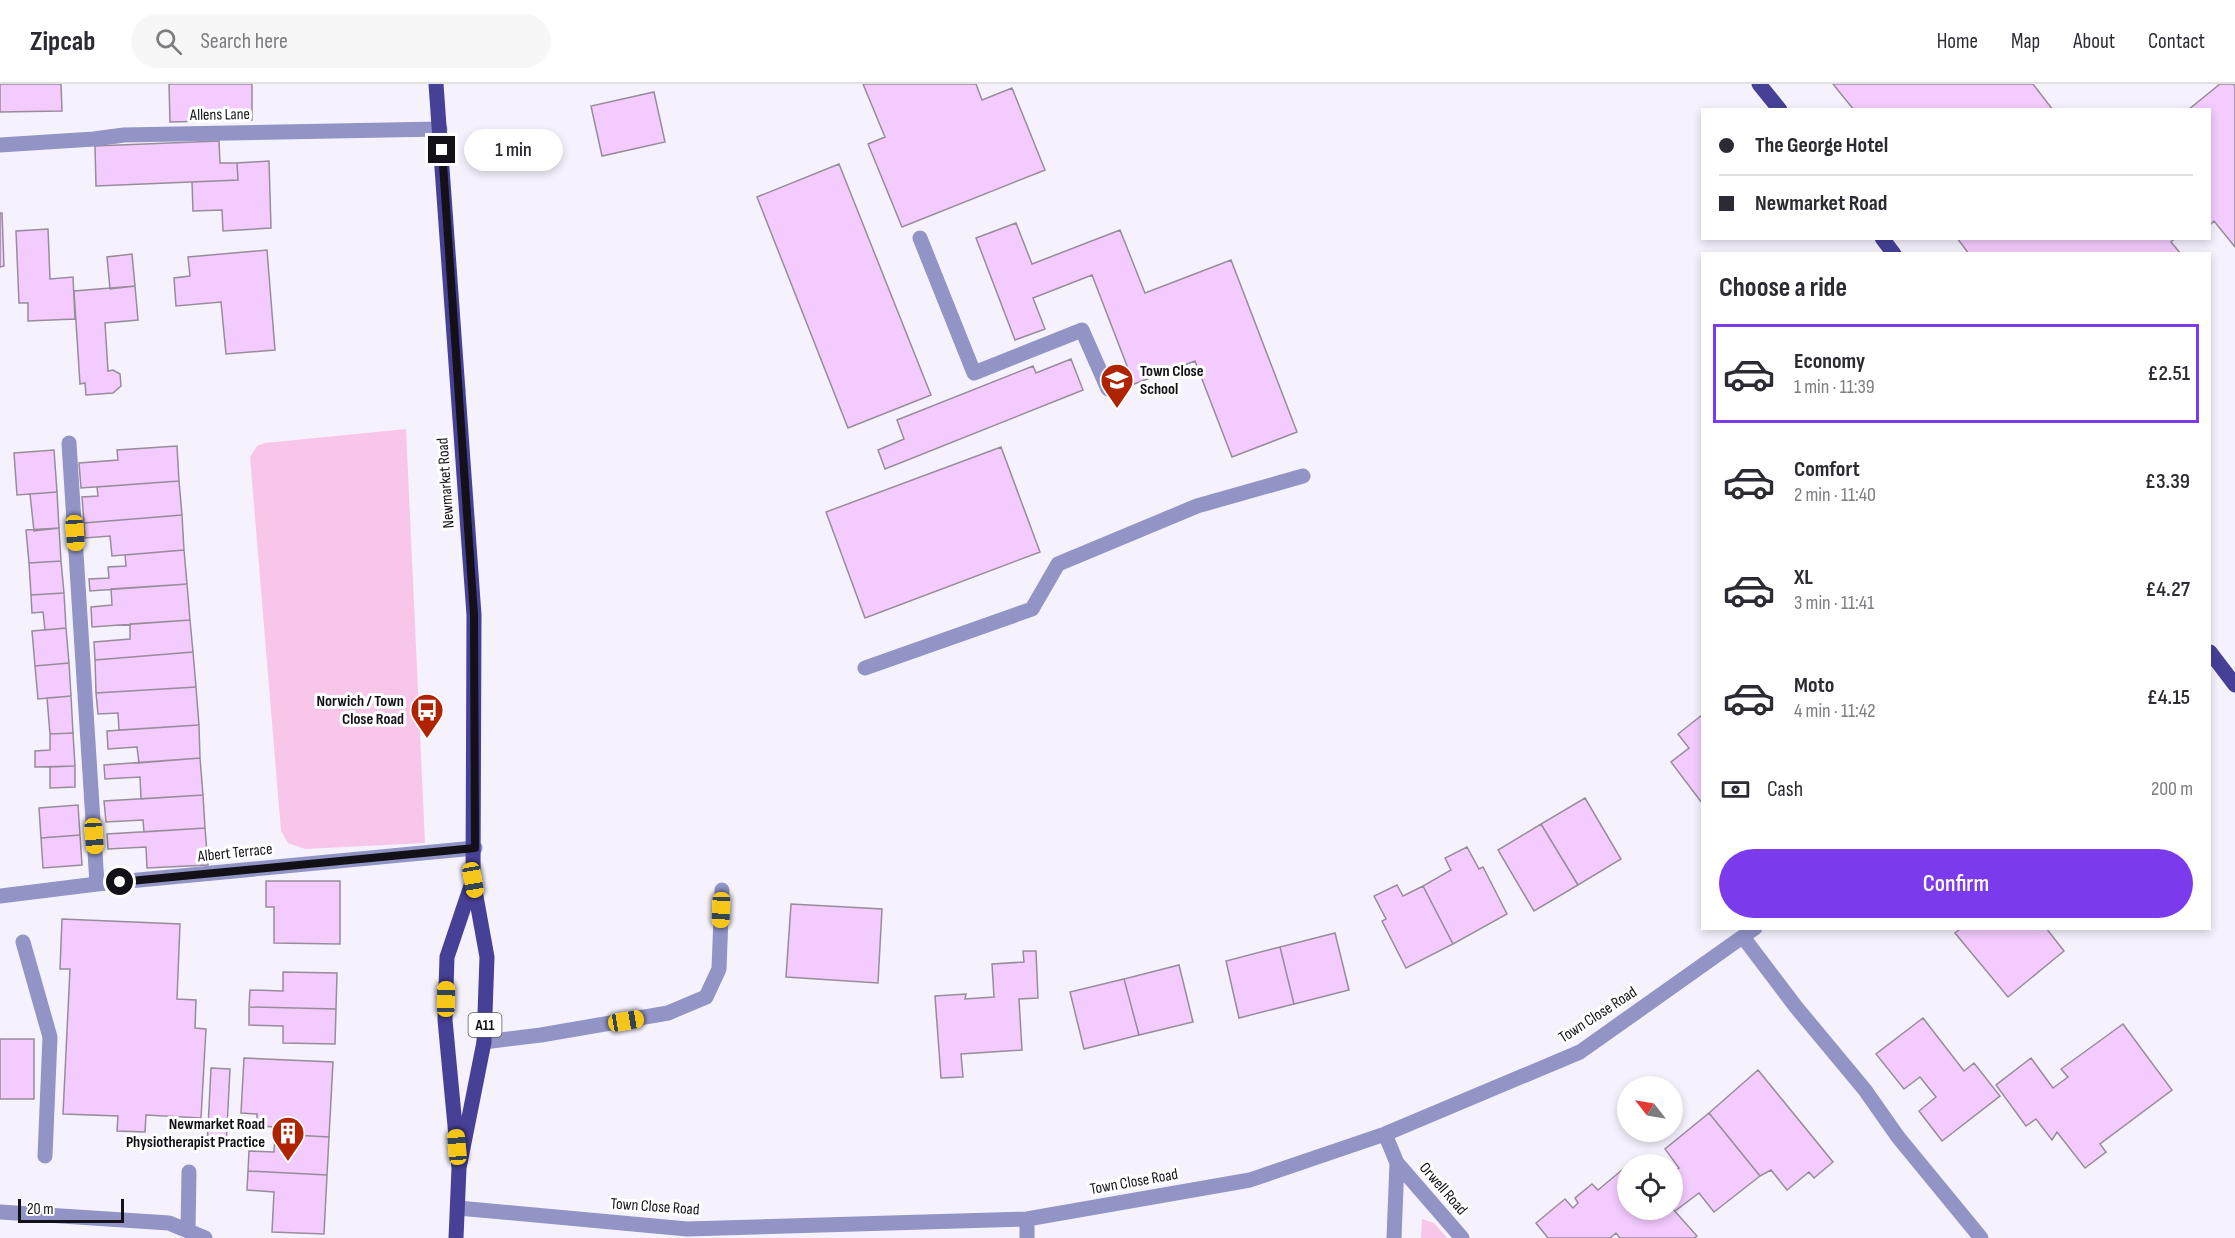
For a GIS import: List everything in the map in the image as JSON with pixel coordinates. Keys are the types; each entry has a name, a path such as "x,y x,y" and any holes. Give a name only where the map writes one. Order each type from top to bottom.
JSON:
{"main road":[{"name":"Newmarket Road","path":"436,84 474,615 475,848 473,880 487,957 484,1042 459,1168"},
{"path":"1759,84 1778,108"},
{"path":"2211,653 2235,685"},
{"name":"Newmarket Road","path":"456,1238 459,1168 445,1020 447,957 473,880"}],"street":[{"name":"Allens Lane","path":"0,145 124,135 440,129"},
{"path":"921,238 974,373 1082,330 1108,389"},
{"path":"69,443 97,884"},
{"path":"865,668 1032,609 1058,564 1197,506 1303,476"},
{"name":"Albert Terrace","path":"0,896 97,884 475,848"},
{"path":"484,1042 541,1035 668,1013 706,997 719,969 722,890"},
{"path":"1749,933 1796,1007 1865,1090 1898,1137 1981,1238"},
{"name":"Town Close Road","path":"458,1208 687,1229 1027,1219 1250,1180 1384,1134 1580,1052 1749,933"},
{"path":"23,942 50,1037 45,1156"},
{"path":"1384,1134 1398,1163 1394,1238"},
{"name":"Orwell Road","path":"1398,1163 1462,1238"},
{"path":"188,1230 189,1172"},
{"path":"0,1212 169,1223 205,1238"},
{"path":"1026,1238 1027,1219"}],"shaded area":[{"path":"406,429 425,843 305,849 288,843 281,831 250,457 257,446 265,443"},
{"path":"1422,1219 1434,1223 1447,1238 1421,1238"}],"building":[{"path":"0,84 61,84 62,111 0,112"},
{"path":"169,84 252,84 252,120 170,122"},
{"path":"863,84 976,84 982,100 1012,88 1045,170 902,227 868,144 885,137"},
{"path":"1833,84 2033,84 2051,108 1852,108"},
{"path":"2220,84 2235,86 2235,247 2214,221 2211,224 2211,108 2190,108"},
{"path":"654,92 665,142 602,156 591,106"},
{"path":"219,141 220,163 237,163 238,180 96,186 95,146"},
{"path":"269,161 271,228 223,231 222,210 193,211 192,182 238,180 237,163"},
{"path":"839,164 931,395 848,428 757,197"},
{"path":"0,213 2,213 4,266 0,267"},
{"path":"1016,223 1032,264 1120,230 1145,293 1231,260 1297,432 1232,457 1195,361 1134,384 1092,275 1033,298 1045,329 1015,340 976,238"},
{"path":"48,229 50,279 73,277 75,319 28,321 28,303 19,303 16,231"},
{"path":"1958,240 2173,240 2171,242 2179,252 1968,252"},
{"path":"267,250 275,350 226,354 221,302 176,306 174,278 190,276 188,257"},
{"path":"132,254 135,286 110,289 107,257"},
{"path":"135,286 138,320 105,323 108,371 113,370 120,374 121,386 113,393 86,395 85,383 80,384 74,291"},
{"path":"1071,359 1083,390 885,469 878,450 904,439 897,420 1033,366 1036,373"},
{"path":"177,446 179,481 81,488 79,463 118,460 117,450"},
{"path":"1001,447 1040,552 865,618 826,512"},
{"path":"54,450 57,492 17,495 14,453"},
{"path":"179,481 182,515 84,523 82,497 98,496 97,487"},
{"path":"57,492 59,528 34,531 30,494"},
{"path":"182,515 184,550 112,556 110,536 85,538 84,523"},
{"path":"59,528 61,561 29,563 26,530"},
{"path":"184,550 187,584 90,591 89,579 109,578 108,567 126,566 125,555"},
{"path":"61,561 64,593 31,595 29,563"},
{"path":"187,584 190,620 92,627 91,607 112,605 111,589"},
{"path":"64,593 66,628 45,630 43,612 32,613 31,595"},
{"path":"190,620 193,652 95,660 94,642 130,639 130,624"},
{"path":"66,628 69,663 35,666 32,631"},
{"path":"193,652 196,687 96,693 95,660"},
{"path":"69,663 71,696 38,699 35,666"},
{"path":"196,687 199,725 119,730 118,713 98,714 96,693"},
{"path":"71,696 73,733 50,734 47,698"},
{"path":"1701,716 1701,802 1671,762 1689,748 1678,734"},
{"path":"199,725 200,758 139,763 137,747 108,749 107,731"},
{"path":"73,733 75,766 35,767 35,751 50,750 50,734"},
{"path":"200,758 203,795 141,799 140,777 105,779 104,765"},
{"path":"75,766 75,787 50,788 50,767"},
{"path":"203,795 205,828 144,832 143,820 106,822 104,801"},
{"path":"1585,798 1621,859 1578,885 1541,824"},
{"path":"78,805 80,835 41,838 39,808"},
{"path":"1541,824 1578,885 1534,911 1498,850"},
{"path":"205,828 208,865 147,868 146,847 108,849 107,834"},
{"path":"80,835 82,865 43,868 41,838"},
{"path":"1467,847 1479,869 1483,867 1507,914 1453,944 1423,886 1451,870 1445,858"},
{"path":"266,881 340,881 340,944 274,943 274,907 266,907"},
{"path":"1397,885 1403,896 1423,886 1453,944 1406,968 1382,921 1386,919 1374,896"},
{"path":"791,904 882,909 878,983 786,977"},
{"path":"62,919 180,924 177,999 196,1000 195,1028 206,1029 201,1118 146,1115 145,1132 117,1131 118,1116 63,1114 70,969 60,969"},
{"path":"1959,930 2048,930 2064,951 2008,997 1955,933"},
{"path":"1335,933 1349,990 1294,1004 1280,947"},
{"path":"1280,947 1294,1004 1239,1018 1226,961"},
{"path":"1023,951 1036,951 1038,998 1019,999 1022,1050 961,1054 963,1077 941,1078 935,996 966,994 965,999 994,997 992,964 1024,962"},
{"path":"1179,965 1193,1022 1139,1035 1124,979"},
{"path":"283,972 337,973 336,1009 249,1007 250,990 283,991"},
{"path":"1124,979 1139,1035 1084,1049 1070,992"},
{"path":"249,1007 336,1009 335,1044 283,1043 283,1026 249,1025"},
{"path":"1923,1018 1964,1071 1974,1063 2000,1096 1942,1141 1919,1111 1936,1097 1920,1077 1904,1089 1876,1054"},
{"path":"2123,1024 2172,1090 2100,1144 2106,1152 2085,1168 2057,1132 2052,1140 2036,1119 2026,1126 1996,1085 2031,1058 2053,1088 2068,1077 2061,1069"},
{"path":"0,1039 34,1039 34,1099 0,1099"},
{"path":"244,1058 333,1062 329,1137 275,1134 276,1127 257,1126 257,1114 241,1113"},
{"path":"211,1068 230,1069 226,1147 207,1147"},
{"path":"1758,1070 1833,1162 1814,1178 1809,1172 1787,1190 1771,1170 1760,1176 1709,1113"},
{"path":"1709,1113 1760,1176 1714,1212 1699,1193 1683,1205 1683,1154 1669,1154 1665,1149 1674,1142 1683,1142 1683,1134"},
{"name":"Newmarket Road Physiotherapist Practice","path":"275,1134 329,1137 327,1175 248,1171 249,1151 274,1152"},
{"path":"248,1171 327,1175 324,1234 272,1232 274,1192 247,1190"},
{"path":"1617,1174 1617,1220 1683,1220 1697,1236 1694,1238 1620,1238 1616,1233 1610,1238 1548,1238 1536,1223 1565,1199 1573,1208 1578,1203 1575,1198 1592,1184 1598,1190"}],"place":[{"name":"Town Close School","path":"1117,409"},
{"name":"Norwich / Town Close Road","path":"427,739"},
{"name":"Newmarket Road Physiotherapist Practice","path":"288,1162"}],"route":[{"path":"120,882 475,848 474,615 442,150"}]}
